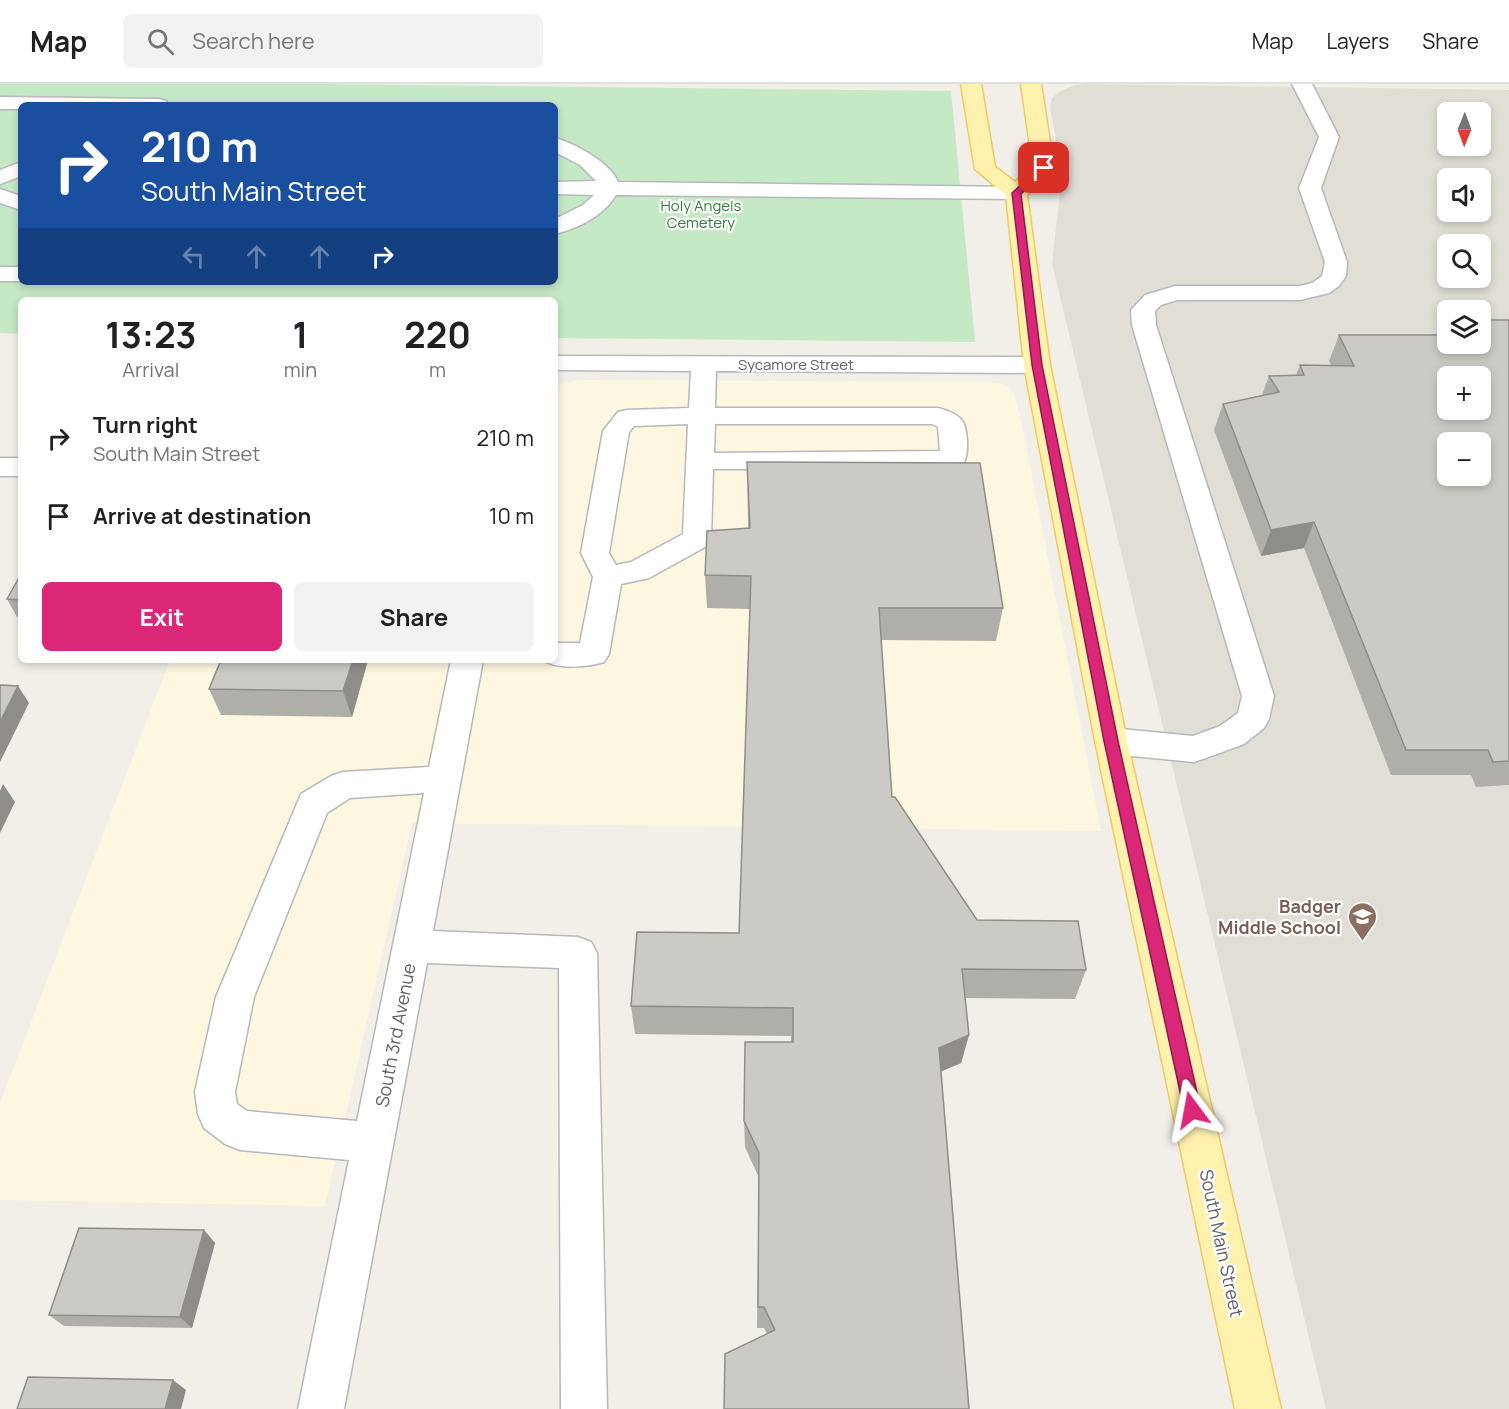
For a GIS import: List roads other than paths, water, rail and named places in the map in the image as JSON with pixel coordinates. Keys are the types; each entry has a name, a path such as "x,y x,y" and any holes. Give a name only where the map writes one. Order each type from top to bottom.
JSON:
{"main road":[{"path":"971,84 985,169 1016,193 1044,168 1031,84"},
{"name":"South Main Street","path":"1016,193 1037,365 1111,741 1258,1409"}],"street":[{"path":"1111,741 1194,749 1232,735 1254,719 1258,696 1144,325 1143,310 1153,300 1175,293 1300,293 1320,289 1331,281 1337,272 1336,262 1310,188 1310,180 1328,146 1329,137 1302,84"},
{"path":"0,103 18,103"},
{"path":"558,146 587,161 607,180 607,189 601,201 582,215 558,226"},
{"path":"0,178 18,169"},
{"path":"558,188 1016,193"},
{"path":"0,195 18,203"},
{"path":"0,274 18,274"},
{"name":"Sycamore Street","path":"558,363 1037,365"},
{"path":"608,577 639,571 697,538 704,363"},
{"path":"558,654 593,654 608,577 595,553 616,431 627,418 938,416 951,424 954,456 938,461 700,461"},
{"path":"0,467 18,467"},
{"name":"South 3rd Avenue","path":"321,1409 466,663"},
{"path":"373,1142 240,1130 218,1114 215,1092 235,997 313,804 343,785 444,779"},
{"path":"412,946 578,953 584,1409"}],"place":[{"name":"Badger Middle School","path":"1362,942"}],"park label":[{"name":"Holy Angels Cemetery","path":"701,214"}]}
